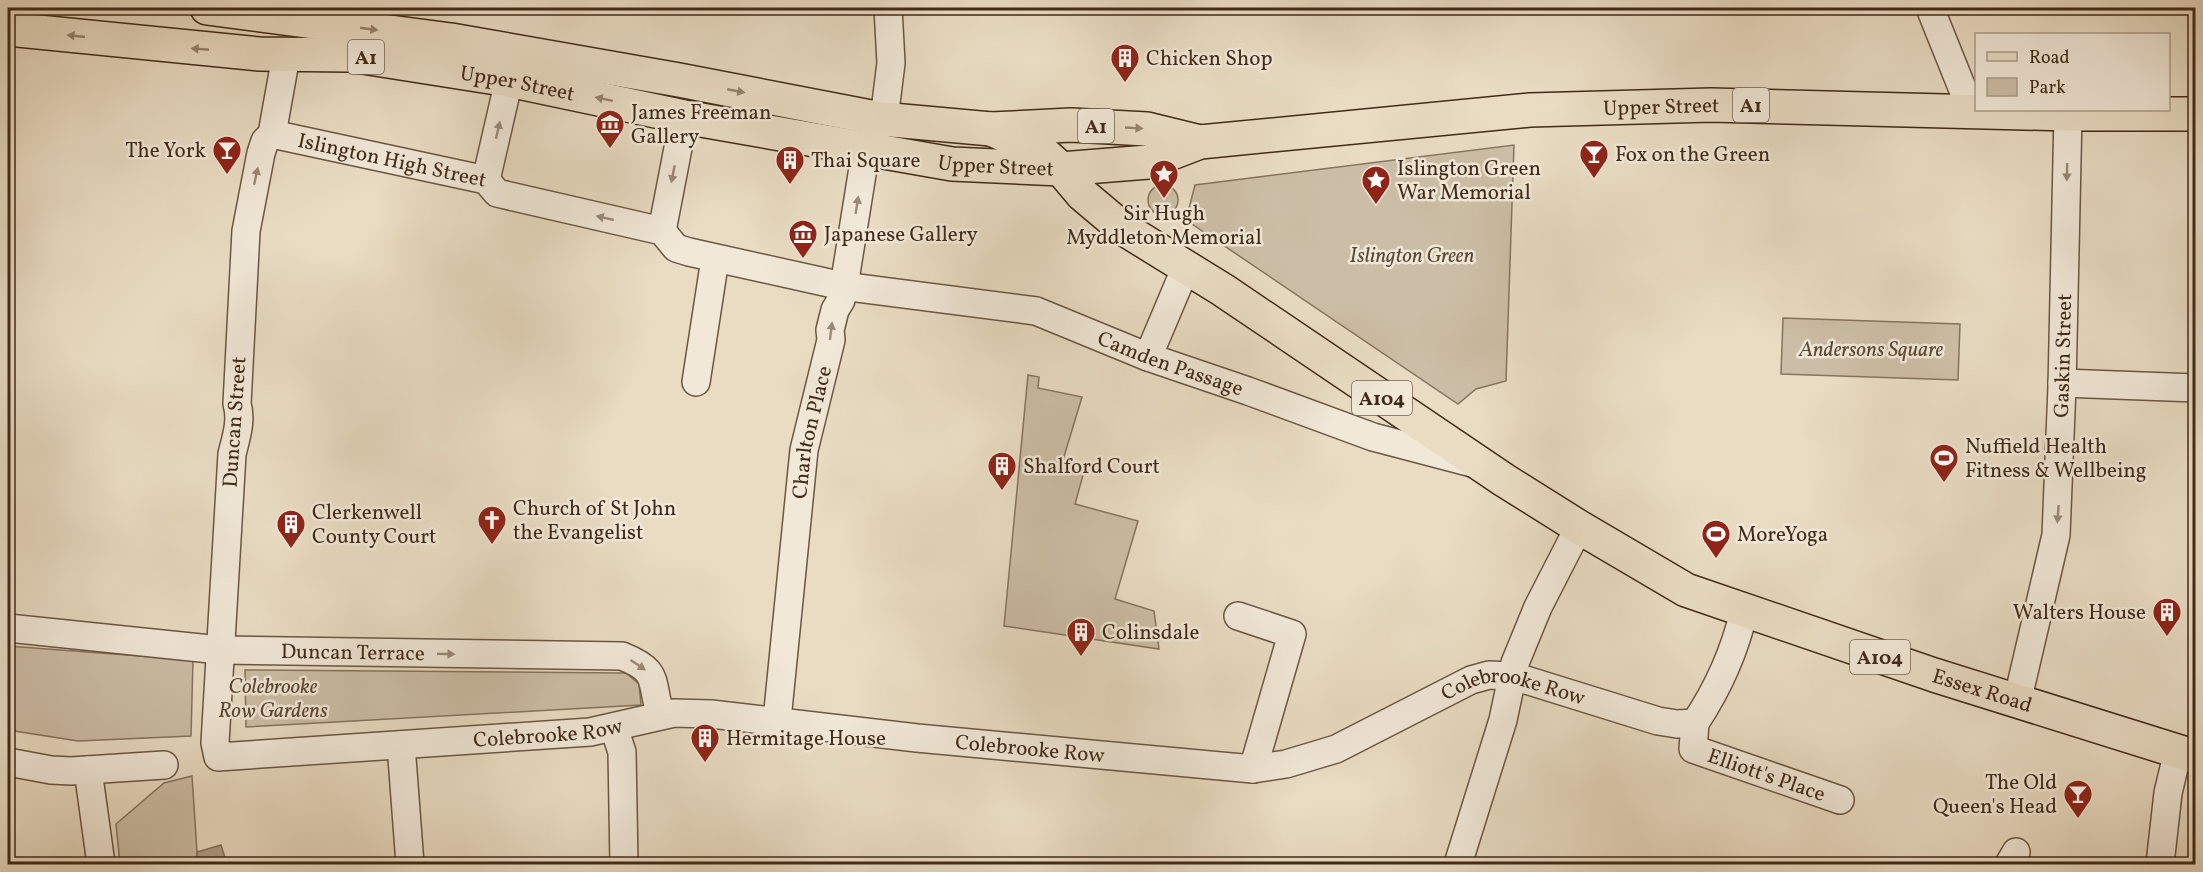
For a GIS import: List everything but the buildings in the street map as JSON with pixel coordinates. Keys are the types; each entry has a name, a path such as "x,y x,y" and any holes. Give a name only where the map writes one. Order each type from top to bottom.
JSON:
{"main road":[{"name":"Upper Street","path":"207,8 433,37 679,80 881,119 991,129 1071,126 1147,129 1200,142"},
{"name":"Upper Street","path":"8,29 286,56 350,55 509,80 684,117 952,164 1061,169 1148,162 1200,142 1530,110 1711,105 1975,110"},
{"name":"Upper Street","path":"1995,111 2068,114 2196,114"},
{"name":"A104","path":"991,129 1041,151 1061,169 1083,195 1121,227 1186,267 1485,467 1579,527"},
{"name":"Essex Road","path":"1579,527 1686,590 2017,702 2187,754"}],"street":[{"name":"Charlton Place","path":"777,720 804,450 831,339 830,330 844,286 862,168 886,103 891,63 888,8"},
{"path":"1930,8 1971,110"},
{"name":"Islington High Street","path":"272,134 486,180 509,80 531,54"},
{"name":"Duncan Street","path":"218,757 215,743 220,650 232,454 237,438 240,412 237,404 247,222 261,153 265,141 272,134 286,56"},
{"name":"Gaskin Street","path":"2017,702 2056,535 2068,114"},
{"path":"662,231 684,117"},
{"name":"Camden Passage","path":"486,180 497,193 662,231 676,248 715,259 844,286 1036,311 1148,357 1373,437 1485,467"},
{"path":"696,382 715,259"},
{"path":"1148,357 1186,267"},
{"path":"2062,383 2196,388"},
{"path":"1458,864 1503,720 1518,655 1538,607 1579,527"},
{"path":"1694,736 1739,635 1744,611"},
{"path":"1238,616 1292,634 1253,768"},
{"name":"Duncan Terrace","path":"8,628 220,650 622,656 640,663 653,678 660,715"},
{"name":"Colebrooke Row","path":"218,757 591,732 674,713 777,720 917,738 1253,768 1286,764 1336,749 1471,680 1489,675 1513,676 1658,721 1677,724 1694,736"},
{"path":"614,728 622,752 624,864"},
{"name":"Elliott's Place","path":"1694,736 1840,800"},
{"path":"401,745 410,864"},
{"path":"2160,864 2168,793 2187,754"},
{"path":"8,762 51,770 164,765"},
{"path":"88,770 101,864"}],"green space":[{"name":"Islington Green","path":"1514,145 1506,381 1476,389 1458,404 1186,220 1195,185"},
{"path":"1163,185 1169,186 1177,194 1177,206 1169,214 1163,215 1157,214 1149,206 1148,200 1149,194 1157,186"},
{"name":"Andersons Square","path":"1783,318 1960,324 1958,380 1781,374"},
{"path":"1028,375 1039,377 1038,388 1082,397 1063,460 1085,468 1075,504 1138,521 1115,599 1154,611 1159,649 1004,626"},
{"path":"8,646 193,660 191,736 78,741 8,730"},
{"name":"Colebrooke Row Gardens","path":"245,670 626,673 639,684 641,705 246,727"},
{"path":"192,776 196,864 120,864 116,824 164,783"}],"shaded area":[{"path":"221,845 227,864 196,864 197,852"}],"place":[{"name":"Chicken Shop","path":"1125,84"},
{"name":"James Freeman Gallery","path":"610,150"},
{"name":"The York","path":"227,176"},
{"name":"Fox on the Green","path":"1594,180"},
{"name":"Thai Square","path":"790,186"},
{"name":"Sir Hugh Myddleton Memorial","path":"1164,200"},
{"name":"Islington Green War Memorial","path":"1376,206"},
{"name":"Japanese Gallery","path":"803,260"},
{"name":"Nuffield Health Fitness & Wellbeing","path":"1944,484"},
{"name":"Shalford Court","path":"1002,492"},
{"name":"Church of St John the Evangelist","path":"492,546"},
{"name":"Clerkenwell County Court","path":"291,550"},
{"name":"MoreYoga","path":"1716,560"},
{"name":"Walters House","path":"2167,638"},
{"name":"Colinsdale","path":"1081,658"},
{"name":"Hermitage House","path":"705,764"},
{"name":"The Old Queen's Head","path":"2078,820"}]}
